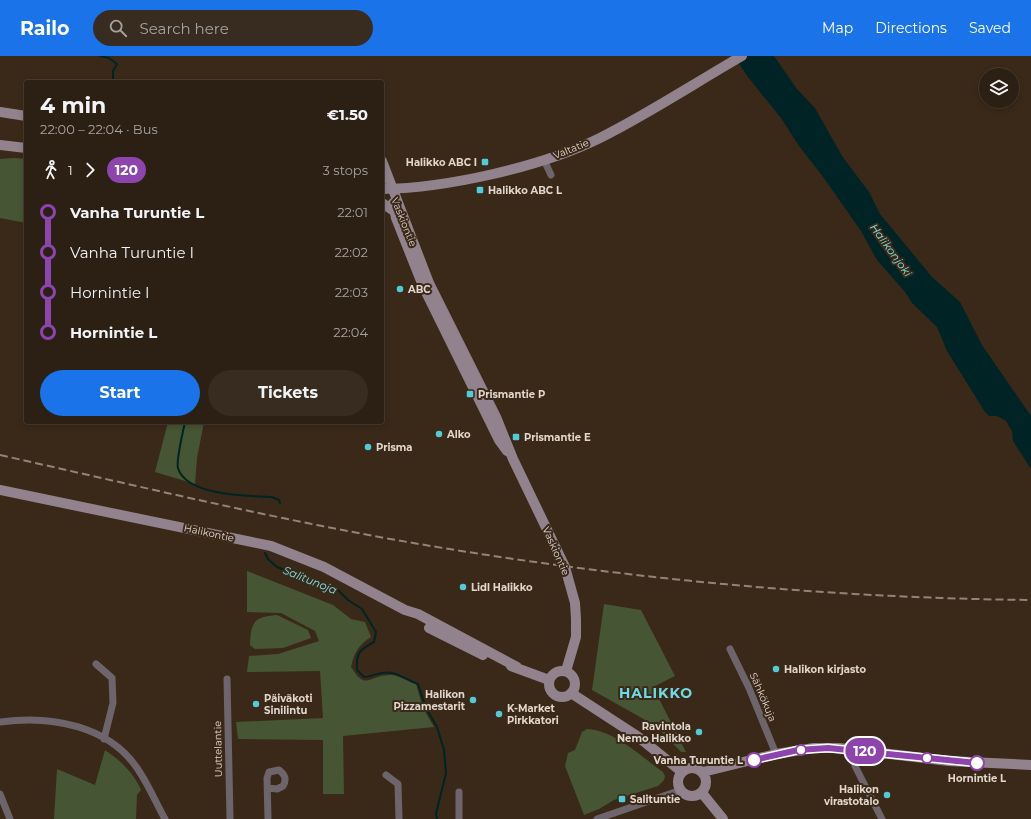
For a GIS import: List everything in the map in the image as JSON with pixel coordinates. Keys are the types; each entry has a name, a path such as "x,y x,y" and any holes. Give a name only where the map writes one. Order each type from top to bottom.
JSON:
{"main road":[{"name":"Valtatie","path":"387,189 437,184 484,175 544,160 599,138 742,56"},
{"path":"0,112 24,116"},
{"path":"0,144 24,148"},
{"path":"384,172 387,189"},
{"name":"Vaskiontie","path":"387,189 423,286 446,335 499,440 514,459"},
{"name":"Vaskiontie","path":"387,189 429,283 496,417 565,567 575,603 576,637 566,671"},
{"path":"384,204 394,211"},
{"name":"Halikontie","path":"0,490 271,546 324,567 405,610 416,620 473,651 549,680"},
{"path":"566,671 573,677 575,685 571,693 564,697 556,696 550,689 549,680 554,673 566,671"},
{"path":"571,693 637,736 682,772"},
{"path":"703,772 707,782 702,792 691,796 681,790 678,781 682,772 693,767 703,772 776,754 814,748 853,749 949,761 1031,764"},
{"path":"702,792 723,819"}],"street":[{"path":"544,160 551,175"},
{"name":"Sähkökuja","path":"730,649 749,688 776,754"},
{"path":"96,664 112,678 113,703 104,739"},
{"name":"Uuttelantie","path":"227,679 230,819"},
{"path":"0,722 12,720 50,720 87,729 123,751 138,770 165,819"},
{"path":"853,749 855,766 882,819"},
{"path":"386,775 398,784 398,819"},
{"path":"268,788 268,819"},
{"path":"597,819 681,790"},
{"path":"459,792 459,819"},
{"path":"0,794 10,819"}],"green space":[{"path":"0,159 24,159 24,223 0,218"},
{"path":"167,424 204,424 197,458 195,484 155,472"},
{"path":"247,571 333,605 351,619 365,622 371,637 358,649 351,667 360,679 368,680 392,675 416,684 423,708 434,727 343,736 344,794 323,794 323,740 238,739 236,722 323,718 320,671 247,672 249,656 278,654 319,641 315,631 281,613 247,612"},
{"path":"604,604 641,610 675,676 653,687 686,752 681,752 656,726 592,690"},
{"path":"277,615 308,630 311,638 283,648 255,649 250,645 251,631 255,622 263,617"},
{"path":"587,729 608,734 618,739 663,772 665,776 664,780 658,786 614,800 599,809 584,815 565,766 568,753 575,750 582,732"},
{"path":"105,750 126,767 141,790 137,795 136,819 54,819 57,769 95,785"}],"water":[{"name":"Halikonjoki","path":"734,56 774,56 797,89 815,108 842,156 869,192 880,214 932,277 960,302 982,345 1031,416 1031,469 1013,441 1012,431 1006,421 997,416 989,416 985,412 947,351 937,327 912,303 905,292 877,260 861,231 821,174 799,146 781,118 748,77"}],"waterway":[{"name":"Salitunoja","path":"100,56 109,58 117,64 113,71 113,80"},
{"name":"Salitunoja","path":"185,424 178,459 178,468 183,477 193,484 219,493 272,497 279,500 280,503"},
{"name":"Salitunoja","path":"265,553 268,559 277,567 336,588 348,600 362,609 376,632 374,642 365,647 358,656 357,670 364,677 388,672 399,675 418,684 426,708 437,727 444,750 446,773 436,814 437,819"}],"railway":[{"path":"0,455 215,504 377,537 505,558 655,577 805,591 1031,600"}],"bus line":[{"name":"120","path":"754,760 798,750 814,748 839,748 977,763"}],"place":[{"name":"Halikko ABC I","path":"485,162"},
{"name":"Halikko ABC L","path":"480,190"},
{"name":"ABC","path":"400,289"},
{"name":"Prismantie P","path":"470,394"},
{"name":"Alko","path":"439,434"},
{"name":"Prismantie E","path":"516,437"},
{"name":"Prisma","path":"368,447"},
{"name":"Lidl Halikko","path":"463,587"},
{"name":"Halikon kirjasto","path":"776,669"},
{"name":"Halikon Pizzamestarit","path":"473,700"},
{"name":"Päiväkoti Sinilintu","path":"256,704"},
{"name":"K-Market Pirkkatori","path":"499,714"},
{"name":"Ravintola Nemo Halikko","path":"699,732"},
{"name":"Vanha Turuntie L","path":"754,760"},
{"name":"Hornintie L","path":"977,763"},
{"name":"Halikon virastotalo","path":"887,795"},
{"name":"Salituntie","path":"622,799"}],"district":[{"name":"HALIKKO","path":"656,693"}]}
